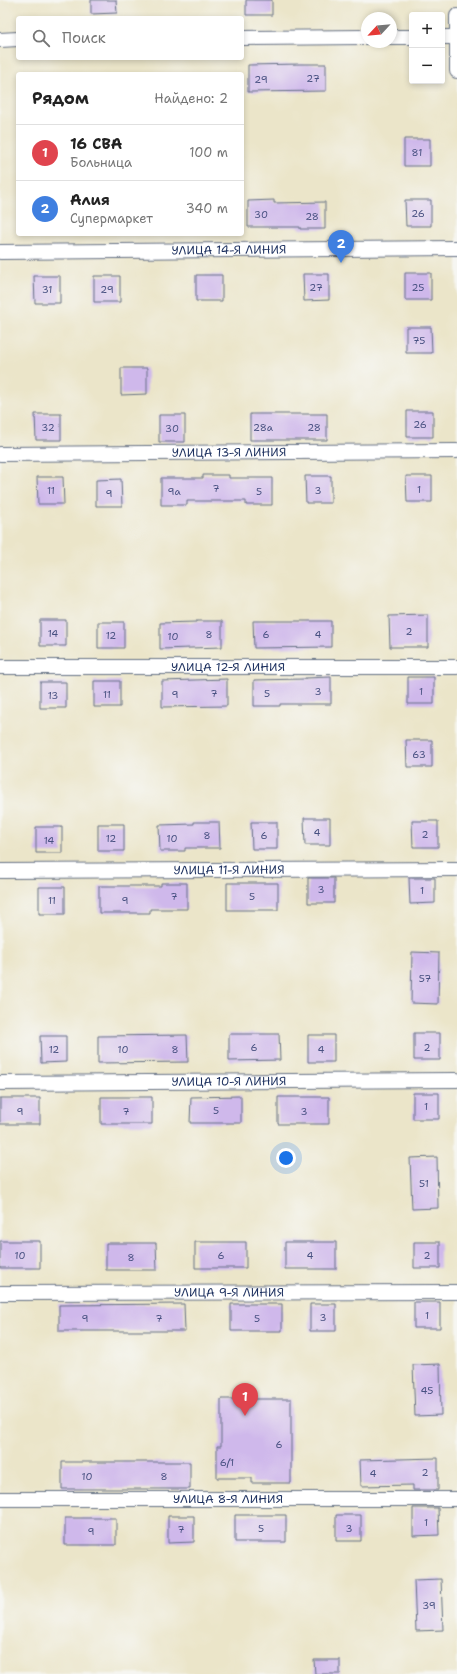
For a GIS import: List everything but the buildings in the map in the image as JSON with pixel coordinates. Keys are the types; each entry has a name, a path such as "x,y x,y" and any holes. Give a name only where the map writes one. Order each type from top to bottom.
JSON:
{"street":[{"path":"457,16 457,71"},
{"path":"244,38 361,37"},
{"path":"397,37 409,37"},
{"path":"445,37 457,37"},
{"path":"0,40 16,39"},
{"name":"УЛИЦА 14-Я ЛИНИЯ","path":"0,252 457,248"},
{"name":"УЛИЦА 13-Я ЛИНИЯ","path":"0,454 457,451"},
{"name":"УЛИЦА 12-Я ЛИНИЯ","path":"0,667 457,667"},
{"name":"УЛИЦА 11-Я ЛИНИЯ","path":"0,871 457,869"},
{"name":"УЛИЦА 10-Я ЛИНИЯ","path":"0,1083 457,1080"},
{"name":"УЛИЦА 9-Я ЛИНИЯ","path":"0,1293 457,1292"},
{"name":"УЛИЦА 8-Я ЛИНИЯ","path":"0,1499 457,1499"}],"place":[{"name":"Алия","path":"341,263"},
{"name":"16 СВА","path":"245,1416"}]}
